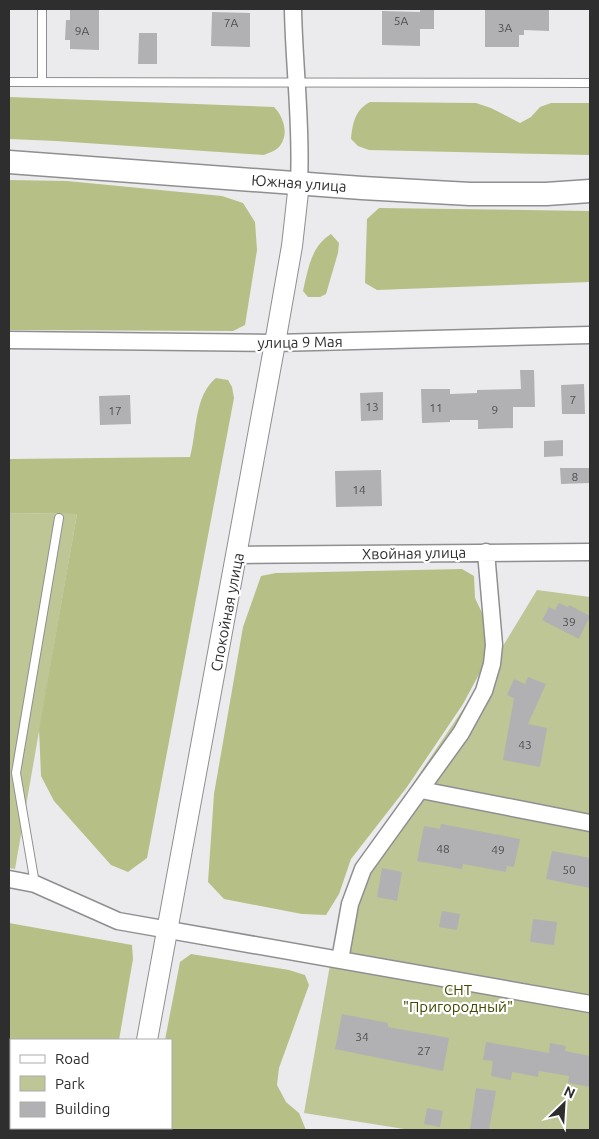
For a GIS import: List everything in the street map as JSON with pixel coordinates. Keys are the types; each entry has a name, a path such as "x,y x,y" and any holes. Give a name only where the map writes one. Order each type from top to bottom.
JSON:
{"main road":[{"name":"Южная улица","path":"9,162 470,194 590,192"}],"street":[{"path":"293,9 300,143 299,182"},
{"name":"Спокойная улица","path":"147,1039 275,343 292,246 299,182"},
{"name":"улица 9 Мая","path":"9,340 275,343 590,335"},
{"path":"340,960 350,904 359,878 461,733 484,691 492,664 494,645 486,552"},
{"name":"Хвойная улица","path":"237,555 590,552"},
{"path":"420,790 590,823"},
{"path":"9,879 35,884 118,921 590,1004"}],"lane":[{"path":"42,9 42,82"},
{"path":"9,82 590,83"},
{"path":"35,884 16,773 59,518"}],"green space":[{"path":"9,97 274,107 281,116 285,132 282,143 278,148 264,155 9,139"},
{"path":"370,102 476,103 491,108 520,123 531,117 540,107 551,103 590,103 590,155 369,150 358,146 351,139 358,113"},
{"path":"9,180 67,181 222,196 243,203 255,222 257,250 245,325 233,331 9,330"},
{"path":"379,208 590,211 590,282 377,290 365,283 367,219"},
{"path":"331,234 339,243 338,253 326,294 320,297 308,297 303,291 311,259 319,245"},
{"path":"216,378 228,380 232,387 234,398 147,858 128,872 111,865 54,801 41,776 39,729 77,514 9,513 9,459 190,457 200,404 209,385"},
{"path":"9,513 77,514 15,869 9,868"},
{"path":"462,569 474,576 475,598 483,615 488,640 484,665 463,704 407,787 351,859 339,894 326,915 302,914 224,899 208,882 214,794 243,627 261,576 276,573"},
{"name":"СНТ \"Пригородный\"","path":"537,590 590,597 590,1130 410,1130 304,1113 341,902 360,862 478,687"},
{"path":"9,923 132,945 133,959 119,1039 10,1039 10,1129 104,1130 9,1130"},
{"path":"191,954 289,970 305,975 309,985 279,1068 277,1085 286,1102 299,1113 306,1130 147,1130 172,1129 172,1039 165,1039 180,962"}],"building":[{"path":"420,9 434,9 434,29 420,29 420,46 382,45 382,11 420,12"},
{"path":"549,9 549,31 524,30 524,35 519,35 519,47 485,47 485,10"},
{"path":"70,10 99,10 99,50 70,49 70,40 65,40 66,20 70,20"},
{"path":"212,12 250,13 250,47 211,46"},
{"path":"139,33 157,33 157,64 138,64"},
{"path":"520,370 534,370 535,407 513,407 513,428 478,429 478,420 422,423 421,389 450,389 450,394 477,393 477,390 521,389"},
{"path":"584,384 585,414 562,414 561,385"},
{"path":"383,392 383,420 361,421 360,393"},
{"path":"130,395 131,424 100,425 99,396"},
{"path":"563,440 563,456 544,457 544,441"},
{"path":"560,468 590,468 590,483 561,484"},
{"path":"381,470 382,506 336,507 335,471"},
{"path":"559,603 568,607 569,605 590,616 579,639 542,620 549,607 555,610"},
{"path":"528,677 546,684 528,724 547,728 540,767 503,760 514,698 507,695 514,679 525,684"},
{"path":"441,824 520,839 514,867 507,866 506,872 463,864 462,869 417,861 424,826 440,829"},
{"path":"552,851 590,858 590,888 546,879"},
{"path":"382,868 402,872 397,901 377,897"},
{"path":"442,911 460,914 457,930 439,927"},
{"path":"533,919 557,922 554,945 530,942"},
{"path":"342,1014 388,1023 388,1027 449,1038 443,1071 335,1049"},
{"path":"486,1042 549,1053 550,1043 566,1046 565,1051 590,1056 590,1087 568,1083 569,1076 539,1071 538,1077 512,1072 511,1080 491,1076 493,1061 483,1060"},
{"path":"476,1088 496,1091 489,1130 470,1130"},
{"path":"427,1108 443,1111 440,1127 424,1124"}]}
